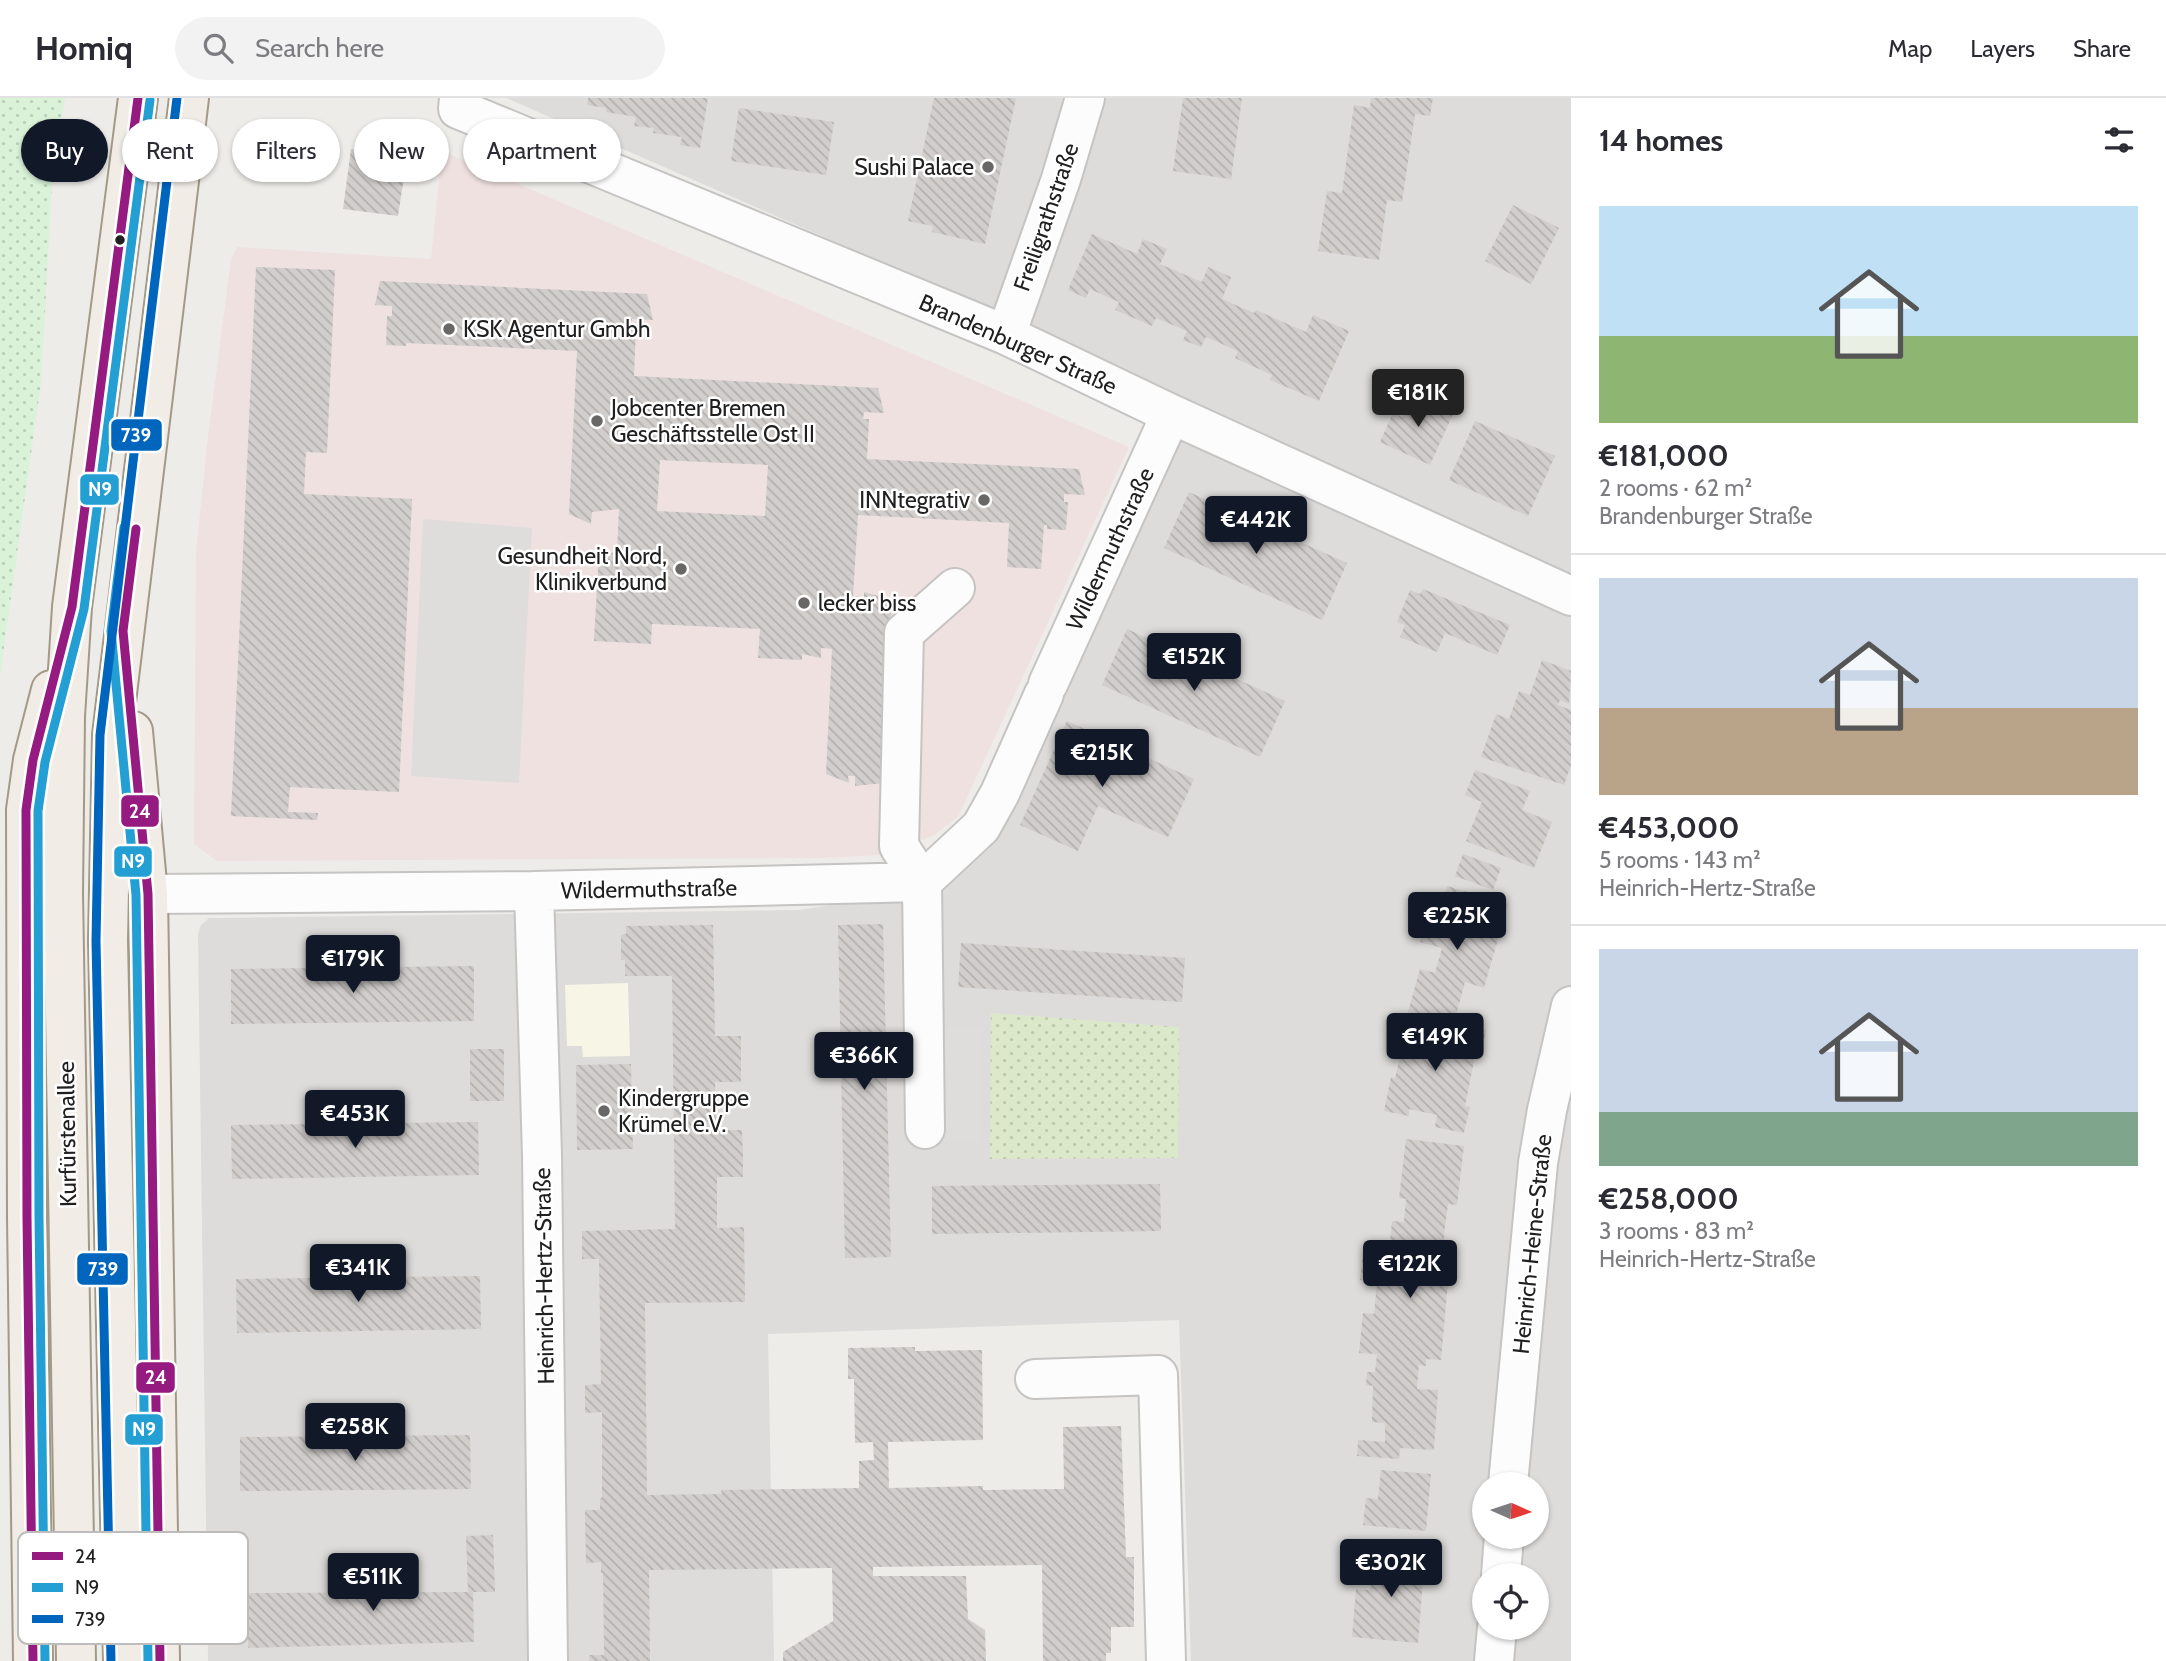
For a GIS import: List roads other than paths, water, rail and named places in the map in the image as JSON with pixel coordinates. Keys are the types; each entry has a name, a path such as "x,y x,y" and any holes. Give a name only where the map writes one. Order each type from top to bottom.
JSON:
{"main road":[{"name":"Kurfürstenallee","path":"74,1532 63,893 65,716 72,607 138,98"},
{"name":"Kurfürstenallee","path":"120,1532 108,941 112,735 189,98"},
{"name":"Kurfürstenallee","path":"31,1532 26,810 33,760 72,607"},
{"name":"Kurfürstenallee","path":"123,631 148,894 158,1532"}],"street":[{"name":"Freiligrathstraße","path":"1006,335 1061,179 1085,98"},
{"name":"Brandenburger Straße","path":"459,103 1006,335 1171,414 1571,596"},
{"name":"Wildermuthstraße","path":"148,894 534,891 922,882 981,827 1000,793 1171,414"},
{"path":"925,1129 922,882 899,846 904,633 955,588"},
{"name":"Heinrich-Hertz-Straße","path":"534,891 542,1142 548,1661"},
{"name":"Heinrich-Heine-Straße","path":"1509,1472 1538,1163 1559,1113 1571,1006"},
{"path":"1035,1379 1158,1375 1166,1661"},
{"path":"1494,1661 1496,1640"}],"place":[{"name":"Sushi Palace","path":"988,167"},
{"name":"KSK Agentur Gmbh","path":"449,329"},
{"name":"Jobcenter Bremen Geschäftsstelle Ost II","path":"597,421"},
{"name":"INNtegrativ","path":"984,500"},
{"name":"Gesundheit Nord, Klinikverbund","path":"681,569"},
{"name":"lecker biss","path":"804,603"},
{"name":"Kindergruppe Krümel e.V.","path":"604,1111"}]}
